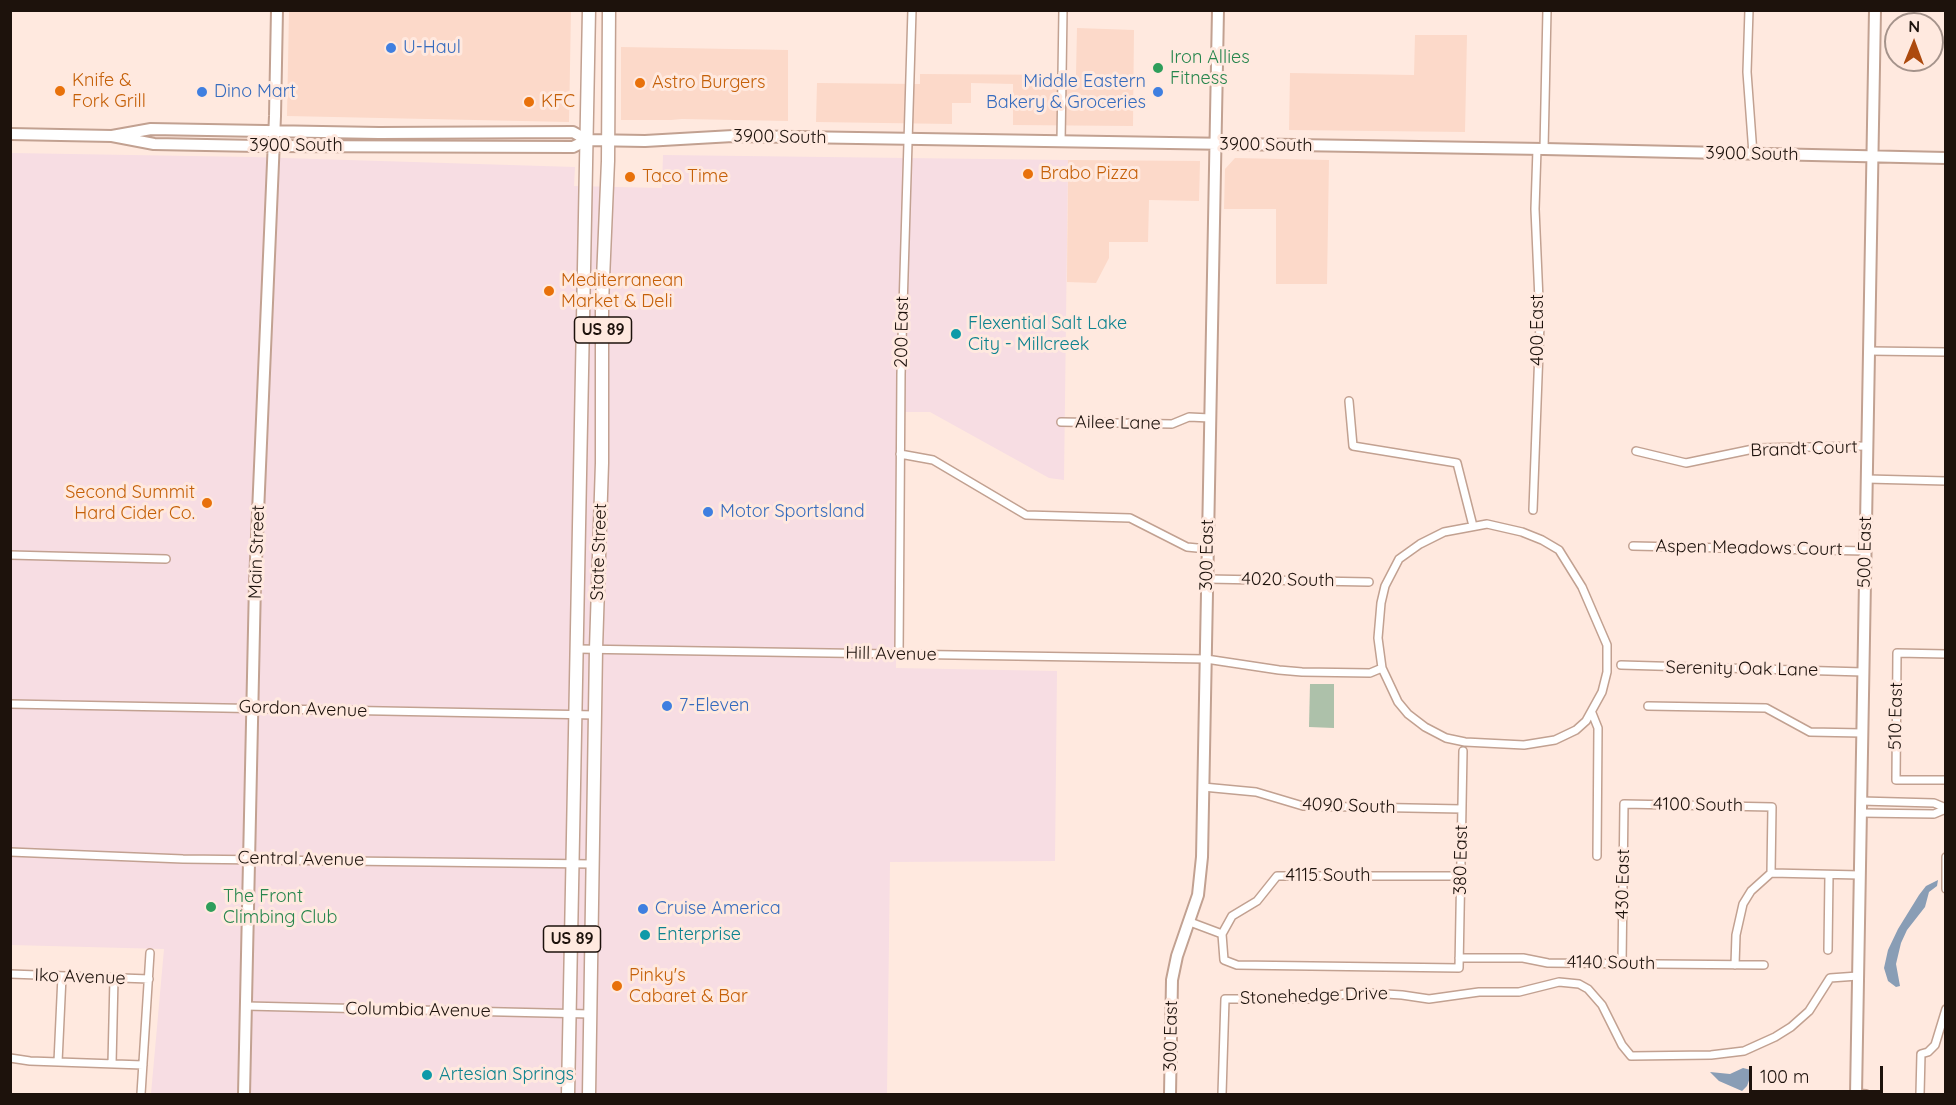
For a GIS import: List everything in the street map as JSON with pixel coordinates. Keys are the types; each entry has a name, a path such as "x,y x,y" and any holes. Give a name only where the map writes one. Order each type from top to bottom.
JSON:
{"main road":[{"name":"State Street","path":"568,1095 589,10"},
{"name":"State Street","path":"589,1095 609,10"}],"street":[{"name":"Main Street","path":"244,1095 252,708 277,10"},
{"name":"200 East","path":"898,654 900,454 912,10"},
{"path":"1061,142 1063,10"},
{"name":"300 East","path":"1170,1095 1172,980 1200,880 1218,10"},
{"name":"400 East","path":"1533,510 1540,323 1535,209 1547,10"},
{"path":"1749,10 1747,72 1753,153"},
{"name":"500 East","path":"1860,1094 1858,976 1875,10"},
{"name":"3900 South","path":"112,136 151,129 274,132 573,132 587,140"},
{"name":"3900 South","path":"10,134 112,136 154,144 273,146 573,147 587,140 733,136 1946,158"},
{"path":"1869,351 1946,352"},
{"path":"1349,401 1353,446 1457,464 1473,526"},
{"name":"Ailee Lane","path":"1061,422 1172,424 1189,417 1210,418"},
{"name":"Brandt Court","path":"1636,451 1686,463 1758,448 1867,446"},
{"path":"900,454 933,460 1026,515 1130,518 1187,548 1207,549"},
{"path":"1867,479 1946,481"},
{"path":"1488,524 1522,532 1559,550 1582,587 1607,645 1607,672 1593,713 1576,730 1545,742 1524,745 1465,742 1446,738 1425,727 1408,714 1395,696 1382,668 1378,638 1381,603 1388,579 1399,560 1420,544 1444,532 1473,526 1488,524"},
{"name":"Aspen Meadows Court","path":"1633,546 1865,550"},
{"path":"10,555 166,559"},
{"name":"4020 South","path":"1207,579 1370,582"},
{"name":"Hill Avenue","path":"577,649 1206,659 1302,672 1370,673 1382,668"},
{"name":"510 East","path":"1946,654 1897,652 1896,780 1946,780"},
{"name":"Serenity Oak Lane","path":"1621,665 1863,672"},
{"name":"Gordon Avenue","path":"10,704 596,715"},
{"path":"1648,706 1766,708 1810,732 1862,734"},
{"path":"1593,713 1598,728 1597,856"},
{"name":"380 East","path":"1222,934 1224,960 1237,965 1459,969 1462,752"},
{"name":"4090 South","path":"1203,787 1256,792 1303,806 1462,809"},
{"path":"1861,807 1934,803 1946,808"},
{"name":"4100 South","path":"1624,804 1772,807 1771,873"},
{"name":"430 East","path":"1622,964 1624,804"},
{"path":"1861,807 1934,814 1946,808"},
{"name":"Central Avenue","path":"10,852 183,859 249,858 592,864"},
{"path":"1946,857 1946,889"},
{"path":"1735,965 1736,935 1743,904 1751,891 1771,873 1860,875"},
{"path":"1828,950 1829,874"},
{"name":"4115 South","path":"1222,934 1232,916 1257,901 1277,876 1461,876"},
{"path":"1190,922 1222,934"},
{"path":"141,1095 150,953"},
{"name":"4140 South","path":"1459,958 1523,958 1548,963 1764,965"},
{"name":"Iko Avenue","path":"10,975 149,979"},
{"path":"58,1062 62,976"},
{"name":"Stonehedge Drive","path":"1222,1095 1225,999 1320,999 1345,994 1383,993 1429,999 1479,992 1519,992 1559,982 1579,984 1588,989 1602,1005 1622,1045 1631,1056 1711,1055 1744,1051 1775,1037 1809,1011 1830,978 1858,976"},
{"path":"112,1064 114,978"},
{"name":"Columbia Avenue","path":"246,1006 590,1014"},
{"path":"1920,1095 1922,1054 1935,1045 1946,1010"},
{"path":"10,1058 30,1061 143,1065"}],"shaded area":[{"path":"289,11 571,11 569,122 287,116"},
{"path":"1077,28 1134,30 1133,126 1013,125 1013,84 971,83 971,103 952,103 952,124 816,122 817,83 920,84 920,74 1076,75"},
{"path":"1415,35 1467,35 1465,132 1289,130 1290,73 1414,75"},
{"path":"621,47 788,50 788,121 621,120"},
{"path":"11,153 251,157 575,167 574,186 662,188 663,155 1068,160 1064,480 1049,478 930,412 898,412 896,668 1057,671 1055,861 890,862 887,1094 151,1094 164,949 11,945"},
{"path":"1235,158 1329,160 1327,284 1276,284 1276,209 1224,209 1225,169"},
{"path":"1068,160 1200,161 1199,201 1149,200 1148,242 1109,242 1109,258 1096,283 1067,282"}],"green space":[{"path":"1310,684 1334,684 1334,728 1309,727"}],"water":[{"path":"1938,880 1937,886 1929,892 1925,907 1907,930 1901,943 1896,964 1900,986 1896,987 1888,981 1884,968 1888,950 1919,895 1926,886"},
{"path":"1743,1068 1751,1070 1751,1075 1747,1086 1742,1091 1719,1081 1710,1072 1730,1074"}],"place":[{"name":"U-Haul","path":"391,48"},
{"name":"Iron Allies Fitness","path":"1158,68"},
{"name":"Astro Burgers","path":"640,83"},
{"name":"Knife & Fork Grill","path":"60,91"},
{"name":"Dino Mart","path":"202,92"},
{"name":"Middle Eastern Bakery & Groceries","path":"1158,92"},
{"name":"KFC","path":"529,102"},
{"name":"Brabo Pizza","path":"1028,174"},
{"name":"Taco Time","path":"630,177"},
{"name":"Mediterranean Market & Deli","path":"549,291"},
{"name":"Flexential Salt Lake City - Millcreek","path":"956,334"},
{"name":"Second Summit Hard Cider Co.","path":"207,503"},
{"name":"Motor Sportsland","path":"708,512"},
{"name":"7-Eleven","path":"667,706"},
{"name":"The Front Climbing Club","path":"211,907"},
{"name":"Cruise America","path":"643,909"},
{"name":"Enterprise","path":"645,935"},
{"name":"Pinky's Cabaret & Bar","path":"617,986"},
{"name":"Artesian Springs","path":"427,1075"}]}
